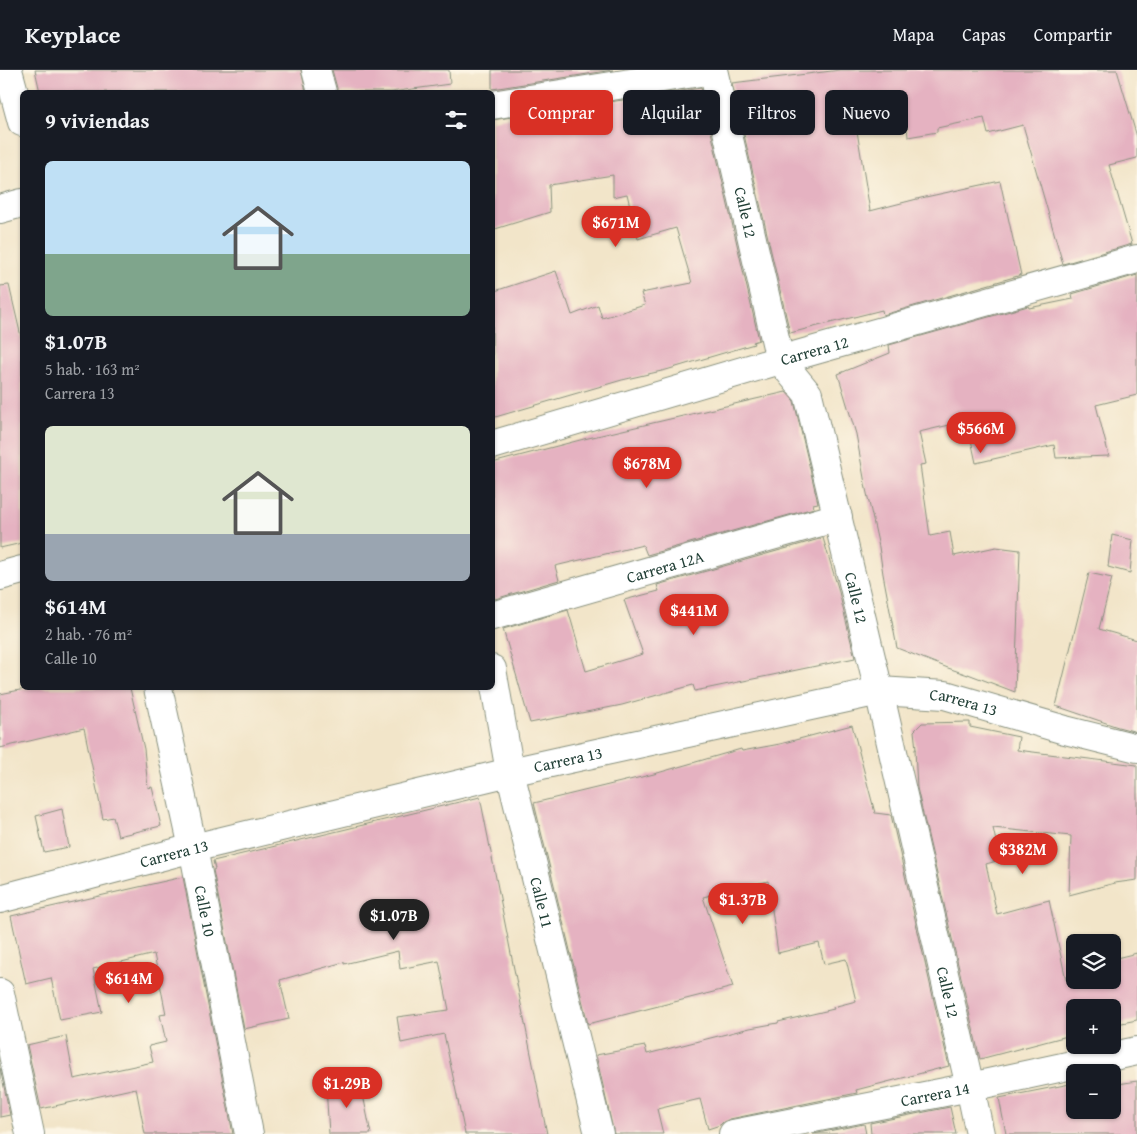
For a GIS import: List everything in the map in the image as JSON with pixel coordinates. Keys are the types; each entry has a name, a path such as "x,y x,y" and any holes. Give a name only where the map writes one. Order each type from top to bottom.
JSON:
{"street":[{"path":"8,70 20,115"},
{"path":"316,70 321,90"},
{"path":"495,106 713,70"},
{"name":"Calle 12","path":"713,70 780,360 808,394 879,691 980,1134"},
{"path":"0,210 20,204"},
{"name":"Carrera 12","path":"495,444 780,360 1137,259"},
{"name":"Carrera 12A","path":"495,615 838,517"},
{"path":"0,576 20,571"},
{"name":"Calle 11","path":"495,686 510,772 599,1134"},
{"name":"Calle 10","path":"158,690 193,848 249,1134"},
{"name":"Carrera 13","path":"0,899 193,848 510,772 879,691 945,695 1065,730 1137,748"},
{"path":"0,993 30,1134"},
{"name":"Carrera 14","path":"733,1134 1137,1050"}],"building":[{"path":"35,70 301,70 306,90 40,90"},
{"path":"332,70 449,70 450,84 406,90 337,90"},
{"path":"492,70 613,70 492,89"},
{"path":"840,70 1117,70 1137,137 1137,158 1109,165 1132,244 1063,264 1023,125 988,134 984,118 937,128 937,132 908,137 908,90 825,90 825,135 858,135 870,211 1000,181 1021,275 883,315 882,310 790,333 744,135 815,135 815,90 734,90 732,83"},
{"path":"623,100 623,135 712,135 759,340 753,342 754,344 666,370 622,380 495,417 495,291 556,271 572,315 598,305 602,318 645,305 641,293 692,283 676,228 638,239 627,194 613,197 613,175 549,185 550,212 495,229 495,120 510,117 510,135 613,135 613,101"},
{"path":"1137,275 1137,395 1096,405 1109,456 1056,458 1054,445 976,463 967,421 919,432 926,464 920,465 930,536 950,532 954,556 996,547 1020,550 1015,692 897,648 856,434 838,374 890,353 889,345 1028,306 1029,308 1073,299 1072,294"},
{"path":"9,285 20,332 20,543 0,548 0,286"},
{"path":"786,392 794,401 818,503 813,504 814,508 647,555 643,545 555,566 559,580 495,599 495,462 584,439"},
{"path":"1112,535 1133,540 1130,573 1108,567"},
{"path":"823,538 838,588 855,658 695,691 693,685 622,705 530,723 503,629 568,610 586,671 643,654 624,600 659,591 657,585"},
{"path":"1089,573 1112,578 1099,629 1137,640 1137,732 1056,706"},
{"path":"20,690 130,690 144,749 148,788 152,787 161,826 118,836 113,817 103,819 84,728 0,748 0,694"},
{"path":"970,722 970,727 1019,737 1017,750 1137,765 1137,880 1115,883 1069,895 1071,836 993,828 1000,860 986,864 997,914 1049,900 1066,980 1066,989 1121,989 1121,957 1137,953 1137,1020 1121,1023 1121,999 1066,999 1066,1036 980,1059 917,788 914,731 922,723"},
{"path":"852,725 875,813 891,815 949,1066 856,1090 857,1093 730,1119 708,1129 700,1099 657,1109 663,1134 614,1134 596,1055 645,1046 647,1054 834,1009 833,1007 856,1001 846,959 824,964 819,943 778,953 768,881 703,897 733,987 588,1024 534,803 654,774 741,749 742,751 780,744"},
{"path":"480,797 547,1134 465,1134 444,1034 401,1043 397,1017 449,1010 439,961 400,969 398,951 344,964 344,962 280,980 289,1019 244,1029 213,870 215,869 213,861"},
{"path":"62,809 69,847 44,852 36,816"},
{"path":"183,877 233,1134 145,1134 136,1088 41,1109 27,1045 66,1036 74,1079 153,1062 149,1046 166,1042 160,1015 166,1014 154,954 93,969 102,1012 60,1020 51,978 26,984 11,916"},
{"path":"0,1068 10,1115 0,1117"},
{"path":"360,1080 371,1134 329,1134 326,1086"},
{"path":"1137,1081 1137,1134 1006,1134 999,1098 1066,1085 1066,1119 1121,1119 1121,1084"},
{"path":"950,1107 956,1134 871,1134 870,1123"},
{"path":"864,1124 866,1134 813,1134"}]}
